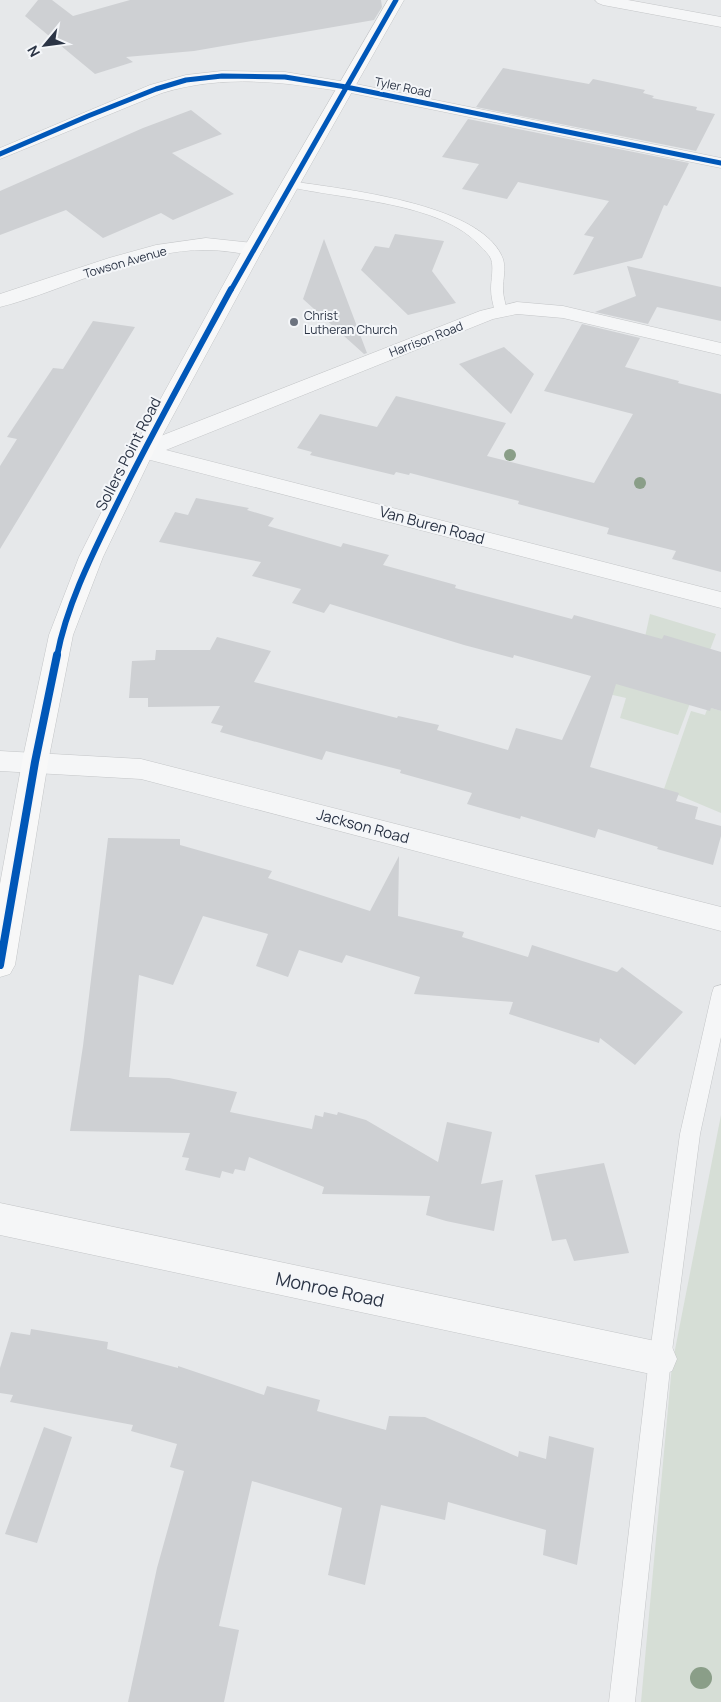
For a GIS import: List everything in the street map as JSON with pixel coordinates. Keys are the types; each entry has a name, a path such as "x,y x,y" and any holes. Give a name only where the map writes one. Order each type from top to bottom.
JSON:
{"street":[{"name":"Sollers Point Road","path":"0,965 34,762 61,635 92,557 143,451 253,249 396,0"},
{"path":"603,0 622,2 721,22"},
{"name":"Tyler Road","path":"0,154 88,116 186,80 222,76 285,76 721,163"},
{"name":"Towson Avenue","path":"0,301 116,262 163,249 206,244 253,249"},
{"name":"Harrison Road","path":"143,451 486,315 517,308 563,312 721,348"},
{"name":"Van Buren Road","path":"143,451 721,600"},
{"name":"Jackson Road","path":"0,762 142,768 721,919"},
{"name":"Monroe Road","path":"0,1219 660,1359"}],"lane":[{"path":"290,184 375,198 416,208 458,224 486,242 497,257 497,291 501,312"},
{"path":"622,1702 660,1359 690,1134 721,993"}],"shaded area":[{"path":"650,614 716,634 678,735 620,718 626,698 604,693 645,637"},
{"path":"708,707 721,711 721,813 664,789 691,711 705,715"},
{"path":"721,1115 721,1702 641,1702 672,1365"}],"building":[{"path":"38,0 52,0 73,16 130,0 381,0 382,7 374,20 194,51 126,57 133,62 95,74 25,16"},
{"path":"503,68 589,84 593,79 645,90 643,93 654,96 652,98 697,107 696,110 715,114 696,151 476,107"},
{"path":"191,110 222,134 172,153 234,194 173,220 161,213 103,238 66,210 0,235 0,191 143,128"},
{"path":"468,119 689,163 667,206 664,205 642,258 573,275 594,237 584,235 609,201 518,182 507,199 462,189 479,164 442,157"},
{"path":"395,234 444,241 432,271 456,303 408,315 361,270 375,246 389,248"},
{"path":"324,239 367,353 364,354 303,299"},
{"path":"627,266 721,287 721,321 657,307 648,324 595,312 636,296"},
{"path":"93,321 135,327 0,549 0,466 17,439 7,437 53,368 63,369"},
{"path":"582,324 640,338 625,367 721,394 721,572 672,559 676,551 607,534 609,528 518,504 519,501 410,473 409,475 396,472 394,475 310,455 312,452 297,448 320,414 377,427 396,396 506,423 487,456 594,483 633,414 544,391"},
{"path":"504,347 534,374 511,414 459,364"},
{"path":"196,498 249,508 247,510 274,518 268,526 341,547 343,543 389,555 383,565 456,585 455,588 572,619 574,615 662,639 664,635 721,652 721,711 711,708 710,711 616,684 590,767 679,793 676,801 698,807 695,819 721,826 721,836 713,865 598,829 595,838 521,816 520,819 467,804 472,793 400,773 401,770 326,751 322,760 220,732 223,726 211,723 220,706 148,707 148,698 129,698 132,661 155,660 156,650 210,650 217,637 271,651 254,682 397,718 398,716 439,725 437,730 508,750 516,728 562,740 591,676 514,655 513,658 464,645 330,604 324,613 292,603 301,589 252,576 261,562 159,542 175,512 188,515"},
{"path":"108,838 180,839 180,845 272,871 268,878 370,911 399,856 398,916 464,932 462,937 528,957 532,945 617,972 622,967 683,1012 635,1065 600,1038 599,1043 509,1014 513,1002 414,994 420,977 346,955 342,963 299,950 288,977 256,966 268,934 203,916 173,985 139,975 129,1077 169,1078 237,1092 230,1112 312,1129 315,1115 323,1117 324,1112 337,1115 338,1112 366,1120 438,1162 447,1122 492,1132 481,1184 503,1180 494,1231 426,1215 430,1196 322,1194 324,1187 249,1157 245,1171 235,1169 233,1174 222,1171 220,1178 185,1170 189,1158 182,1157 190,1133 70,1131 83,1046"},
{"path":"604,1163 629,1253 574,1261 566,1239 552,1241 535,1175"},
{"path":"31,1329 108,1342 107,1349 178,1368 178,1366 264,1395 267,1386 320,1400 317,1411 386,1430 389,1416 425,1417 518,1457 519,1451 546,1459 549,1436 594,1448 577,1565 543,1555 546,1530 448,1502 445,1520 381,1505 365,1585 328,1575 342,1508 252,1481 219,1626 239,1630 224,1702 128,1702 157,1568 184,1471 170,1467 177,1444 131,1431 133,1425 10,1402 13,1395 0,1393 0,1368 11,1332 30,1335"},
{"path":"44,1427 72,1437 37,1543 5,1534"}],"cycle path":[{"path":"0,965 35,762 61,635 91,557 143,451 253,249 396,0"},
{"path":"0,154 156,89 186,80 222,76 285,77 346,87 721,163"}],"place":[{"name":"Christ Lutheran Church","path":"294,322"}]}
